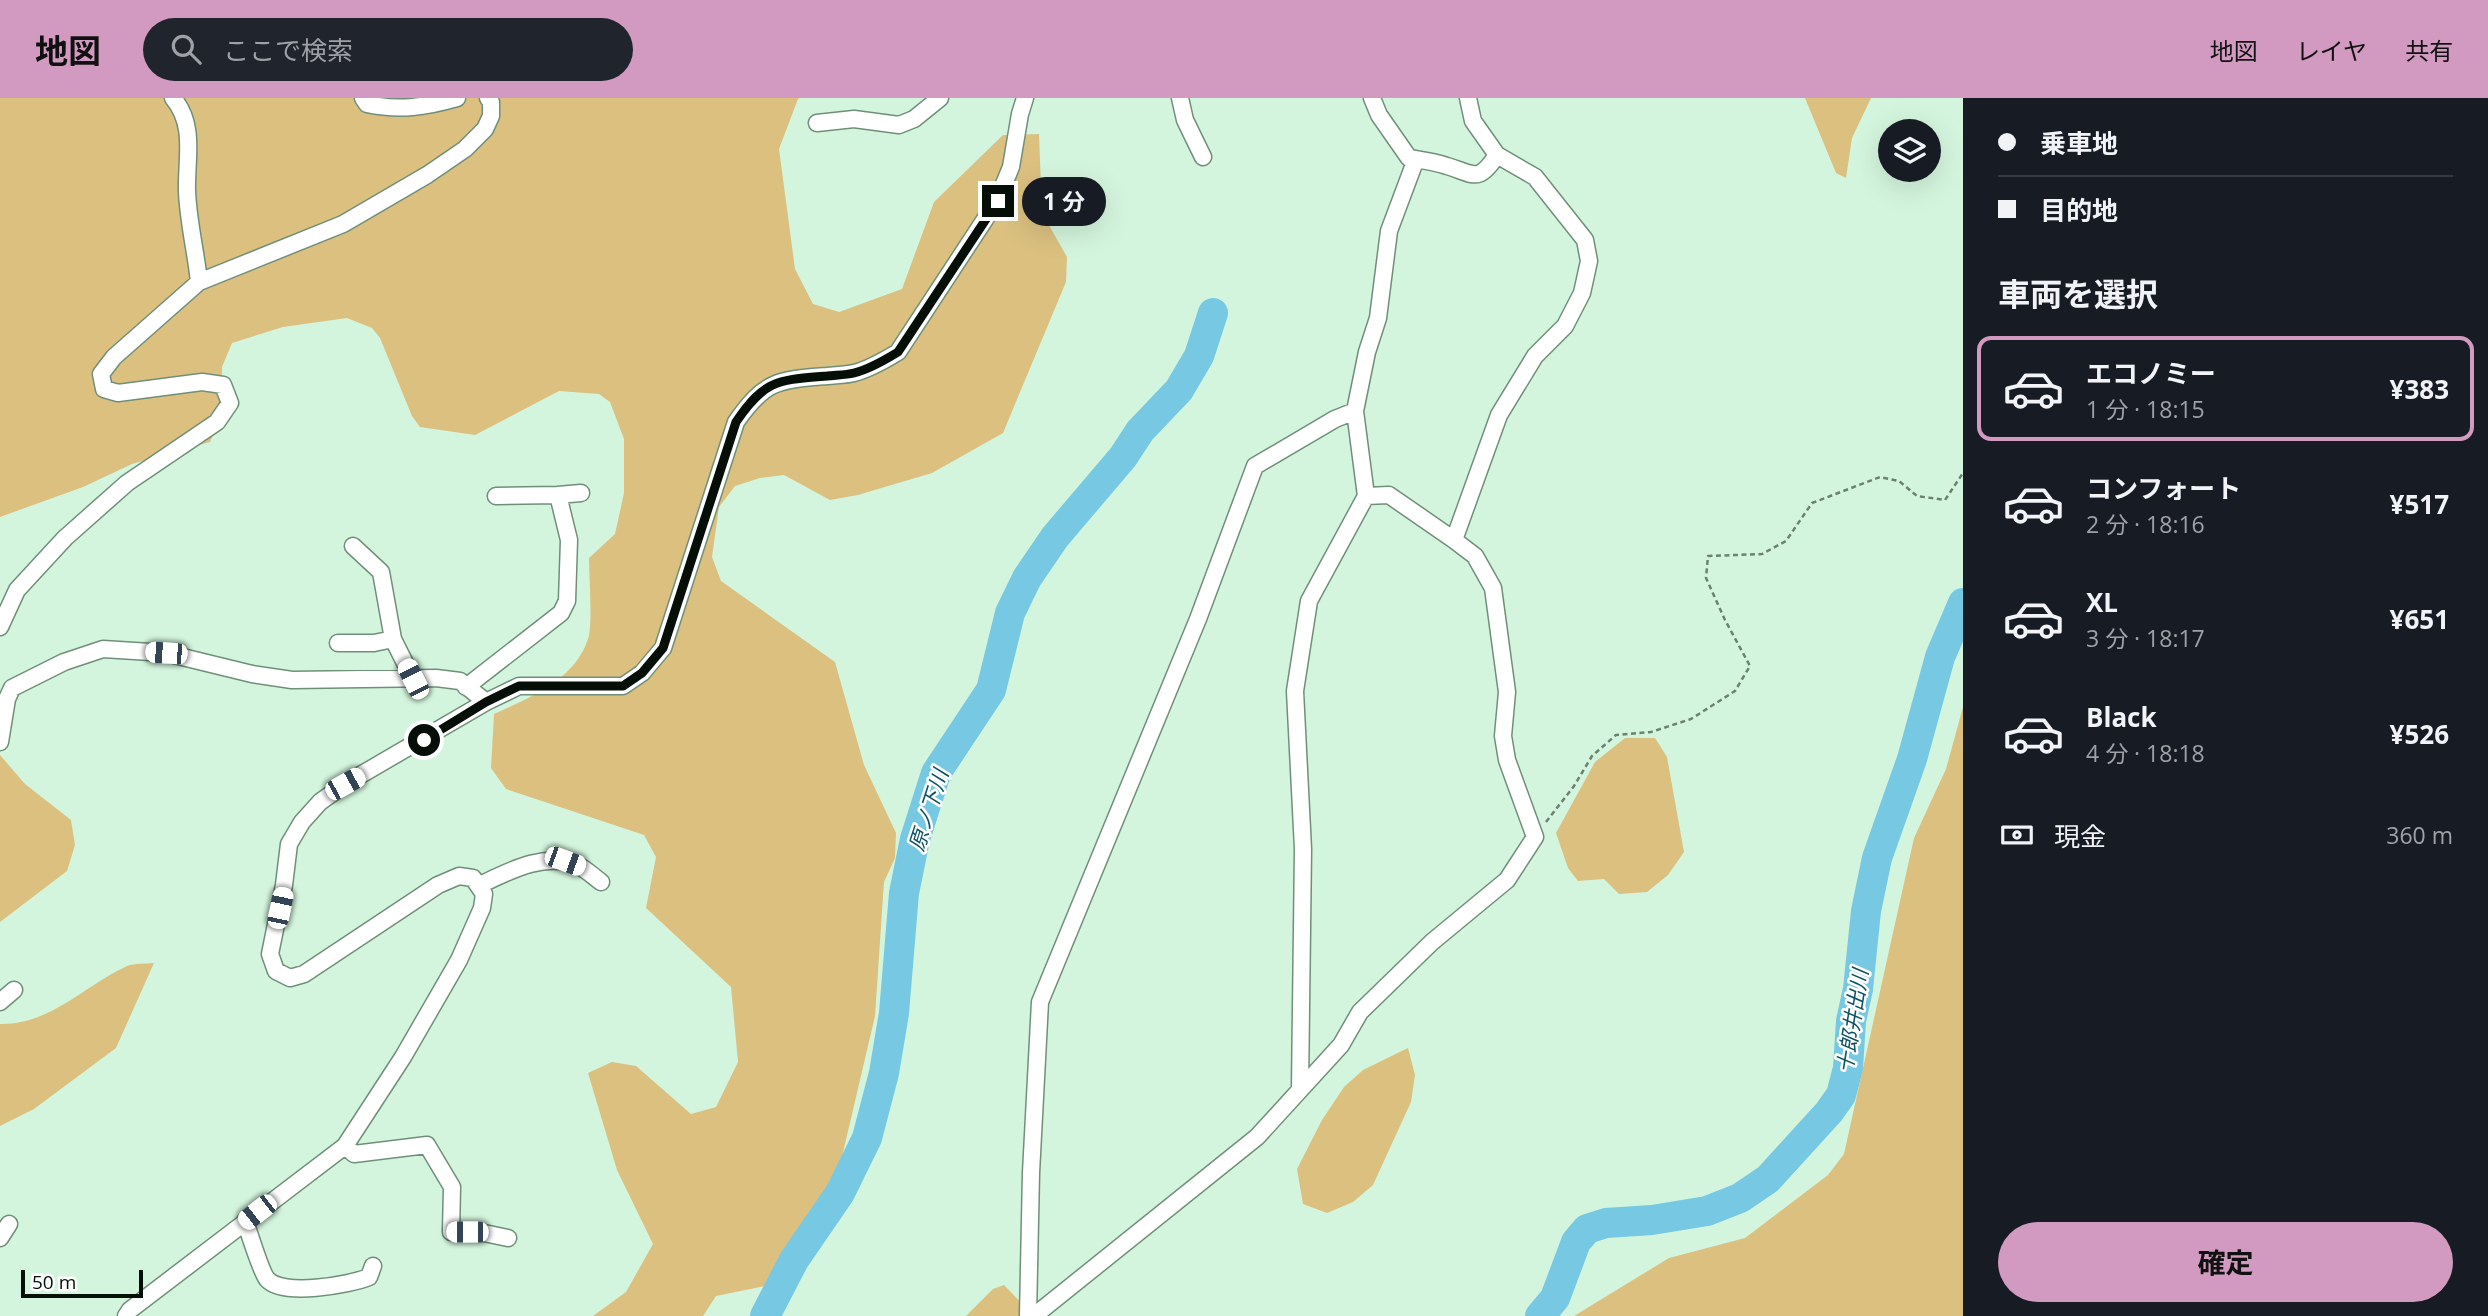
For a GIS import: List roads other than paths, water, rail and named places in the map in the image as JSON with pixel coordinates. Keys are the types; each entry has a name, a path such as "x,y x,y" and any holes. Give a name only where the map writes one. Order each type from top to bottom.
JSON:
{"street":[{"path":"173,98 180,107 190,144 187,191 199,282"},
{"path":"363,98 367,104 382,108 421,108 457,98"},
{"path":"0,627 17,590 65,537 127,484 217,422 230,403 223,385 202,382 118,393 104,390 101,374 114,356 199,282 344,224 465,149 485,129 491,116 491,102 488,98"},
{"path":"817,123 854,119 899,125 914,120 940,98"},
{"path":"125,1316 345,1146 403,1057 459,960 482,908 484,894 480,885 473,878 459,876 438,885 304,974 290,978 276,971 271,954 285,885 289,844 302,822 320,802 345,784 486,702 519,686 623,686 642,673 663,648 736,422 750,402 769,387 784,380 854,373 878,364 898,352 998,201 1011,167 1025,98"},
{"path":"1180,98 1185,120 1203,157"},
{"path":"1372,98 1379,115 1409,158 1449,166 1466,175 1477,175 1488,170 1497,155"},
{"path":"1454,540 1499,415 1535,356 1565,326 1582,293 1589,261 1585,240 1535,177 1497,155 1473,121 1468,98"},
{"path":"1300,1088 1303,849 1295,691 1309,601 1366,496 1355,411 1367,352 1378,318 1388,231 1416,159"},
{"path":"1028,1316 1031,1173 1041,1002 1192,632 1255,466 1335,419 1355,411"},
{"path":"496,495 581,494"},
{"path":"466,687 561,613 567,601 569,540 558,495"},
{"path":"1034,1316 1257,1137 1341,1045 1360,1012 1432,943 1507,880 1535,836 1507,760 1503,736 1507,692 1493,588 1475,556 1454,540 1389,495 1366,496"},
{"path":"353,545 381,572 393,639 413,679"},
{"path":"338,643 374,643 393,639"},
{"path":"0,742 7,699 6,685 103,649 166,653 252,674 292,680 460,681 486,702"},
{"path":"480,885 513,868 539,862 565,861 580,867 601,882"},
{"path":"0,1002 14,990"},
{"path":"345,1146 354,1154 427,1144 452,1186 451,1232 484,1233 508,1238"},
{"path":"245,1221 267,1279 284,1289 352,1283 369,1277 373,1266"},
{"path":"0,1238 9,1224"}],"waterway":[{"name":"原ノ下川","path":"765,1316 794,1260 840,1193 867,1138 884,1073 894,1013 904,893 915,839 936,773 991,690 1010,613 1027,578 1055,537 1123,457 1140,431 1179,390 1199,356 1213,313"},
{"name":"十郎井出川","path":"1540,1316 1555,1298 1576,1242 1587,1229 1606,1223 1652,1220 1707,1211 1740,1198 1768,1179 1841,1095 1848,1068 1851,1021 1858,989 1866,911 1877,858 1912,759 1940,657 1963,603"}]}
